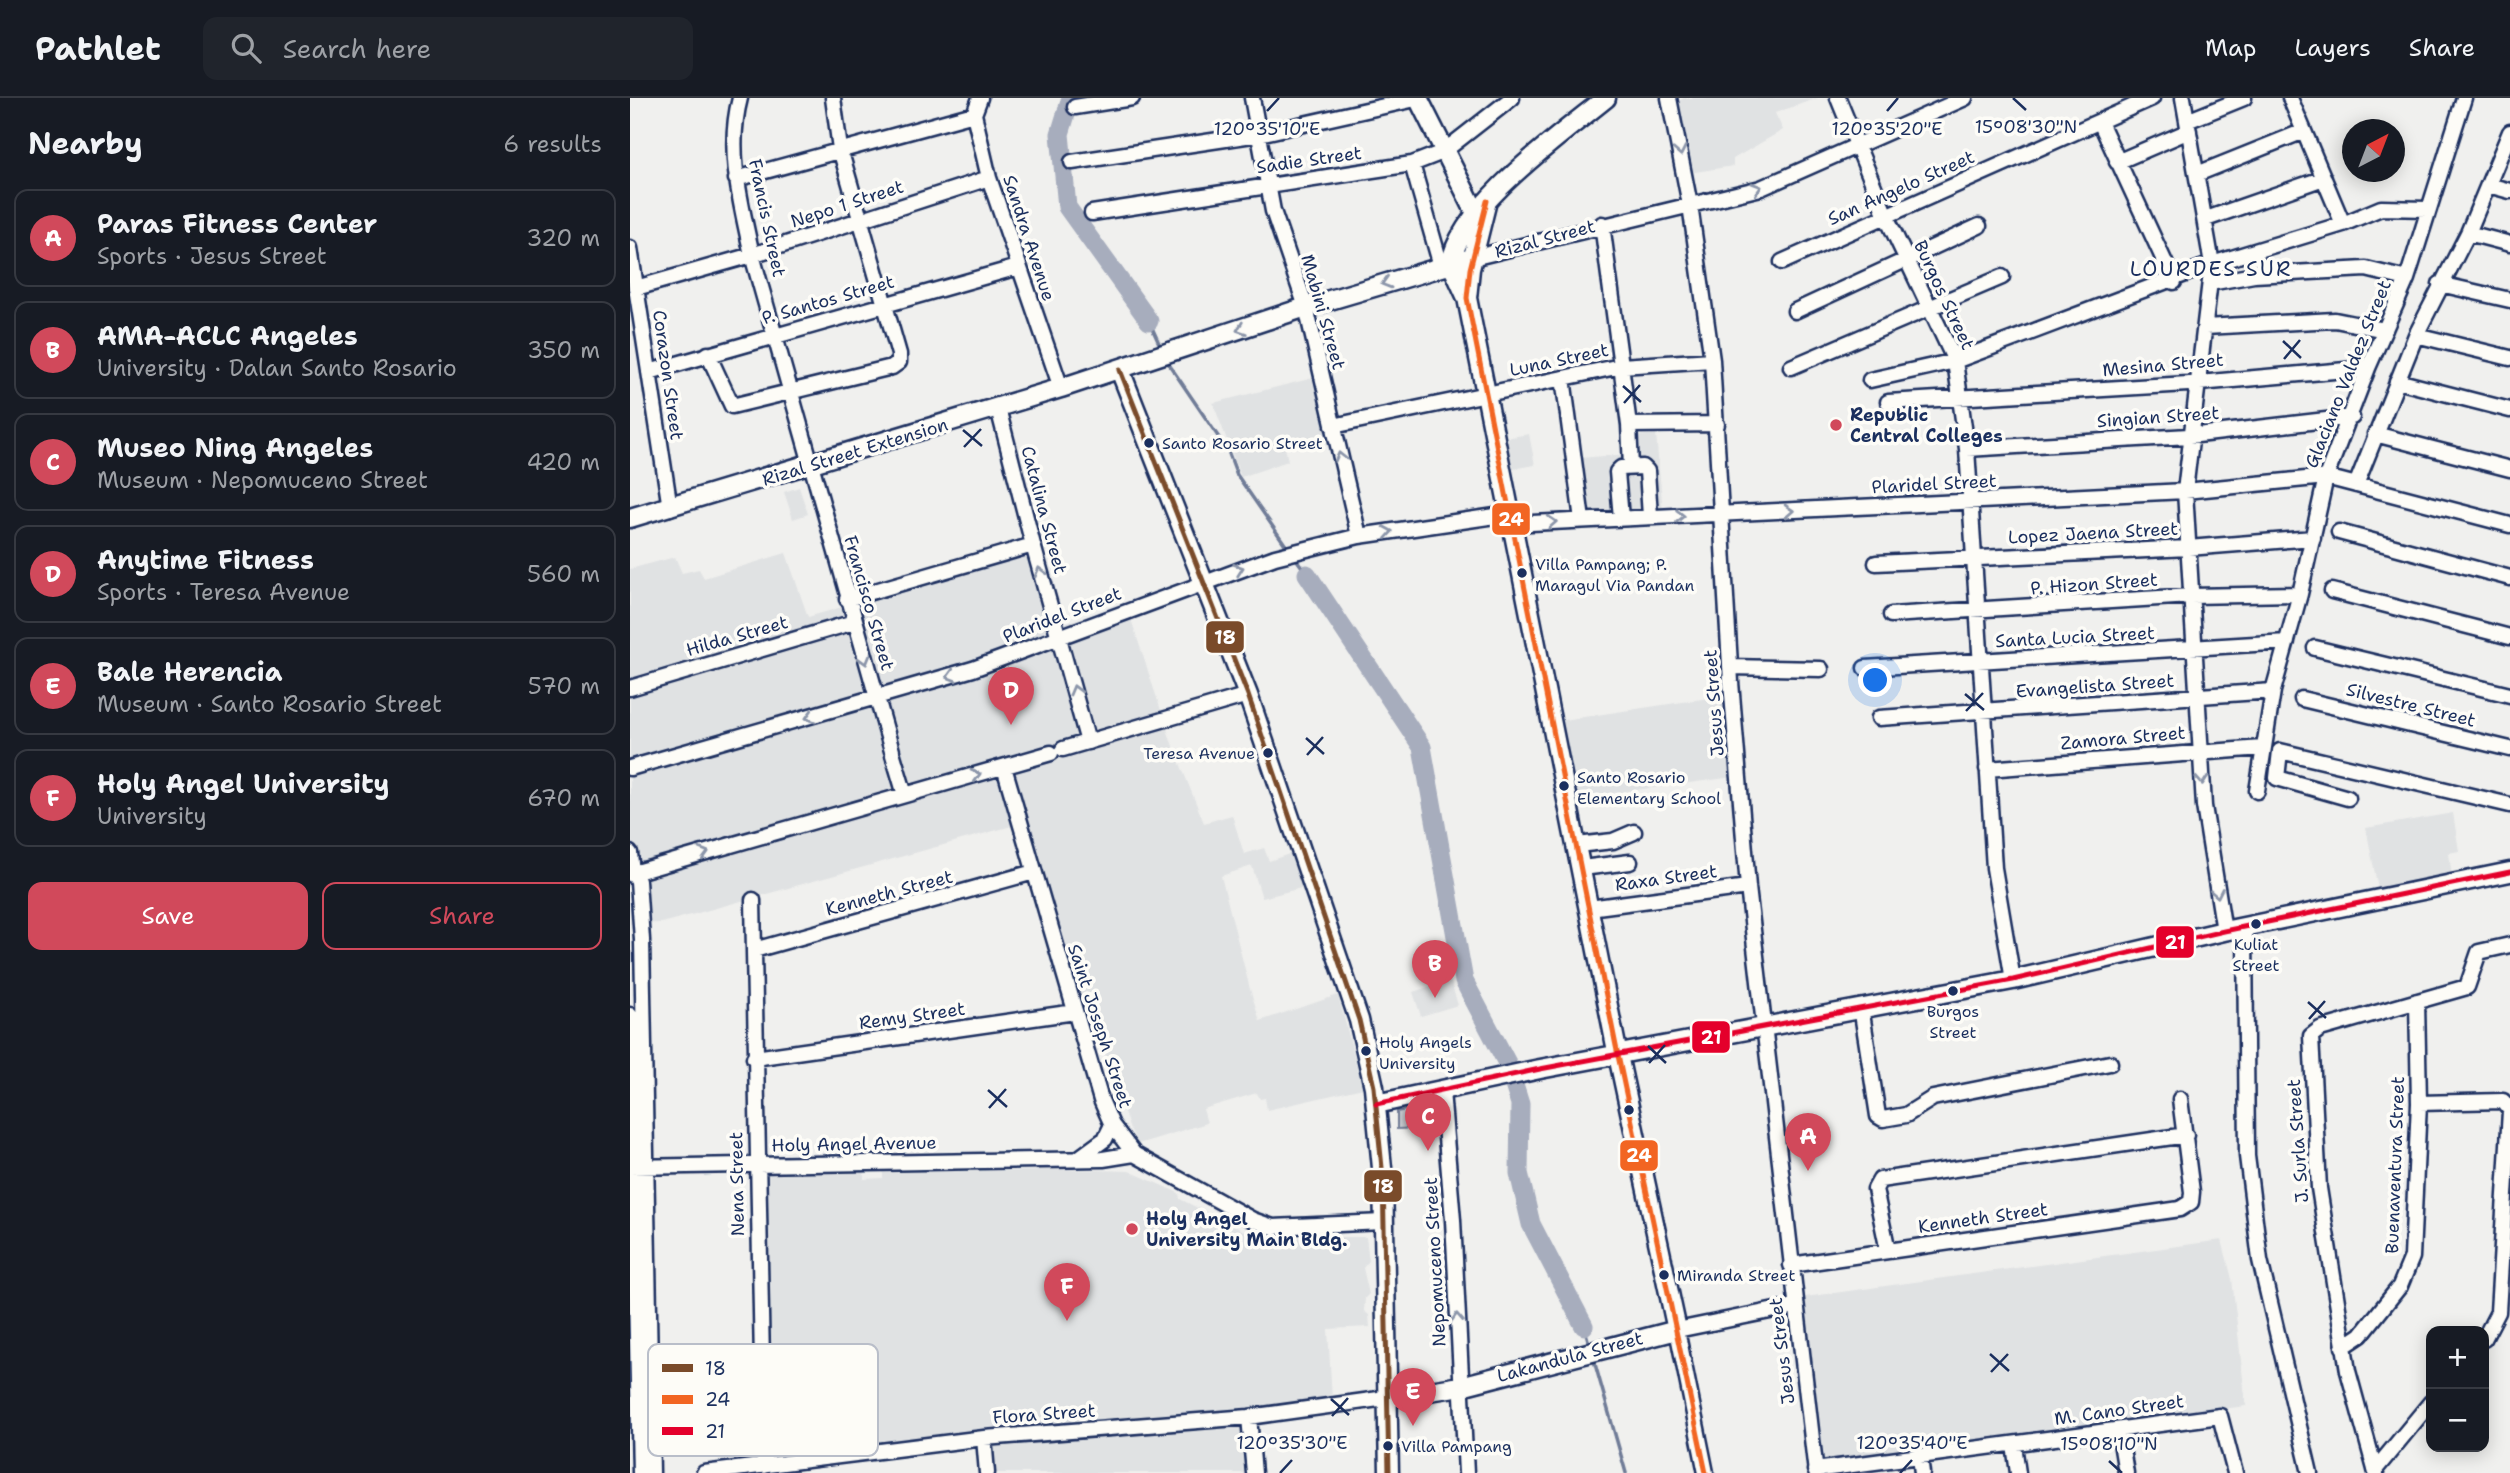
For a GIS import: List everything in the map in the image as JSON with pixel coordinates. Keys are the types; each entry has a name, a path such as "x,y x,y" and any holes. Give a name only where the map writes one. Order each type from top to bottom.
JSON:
{"main road":[{"path":"1419,98 1443,152 1481,214 1467,298 1583,868 1618,1056 1677,1330"},
{"path":"1467,298 1446,264 1455,247 1481,214 1605,98"},
{"name":"Rizal Street","path":"1120,370 1306,307 1472,258"},
{"path":"1120,370 1248,695 1359,1020 1376,1104 1383,1178 1389,1473"},
{"name":"Rizal Street Extension","path":"630,518 811,466 1120,370"},
{"path":"1376,1104 1540,1069 1765,1029 1861,1007 2013,980 2224,931 2510,872"},
{"name":"Lakandula Street","path":"1386,1398 1461,1386 1613,1344 1677,1330"}],"street":[{"name":"Francis Street","path":"740,98 733,136 736,179 752,255 811,466"},
{"path":"708,354 732,406 892,367 899,362 862,219 840,149 833,98"},
{"path":"736,179 974,114 980,98"},
{"path":"1075,107 1132,98"},
{"name":"Mabini Street","path":"1252,98 1277,226 1306,307 1359,536"},
{"path":"1072,162 1259,134 1419,98"},
{"name":"Sadie Street","path":"1092,213 1412,164 1443,152 1512,98"},
{"name":"Jesus Street","path":"1669,98 1690,205 1712,360 1730,667 1748,887 1816,1472"},
{"name":"Burgos Street","path":"1838,98 1859,142 1886,216 1955,361 1967,449 1994,868 2013,980"},
{"name":"Rizal Street","path":"1472,258 1602,224 1762,187 1859,142 1965,98"},
{"name":"San Angelo Street","path":"1782,262 2152,98"},
{"path":"2183,98 2212,264 2189,436 2185,491 2200,751 2210,856 2224,931"},
{"path":"2117,162 2244,98"},
{"path":"2290,98 2343,224"},
{"name":"Glaciano Valdez Street","path":"2258,791 2262,748 2273,691 2301,594 2326,477 2352,417 2368,368 2407,279 2464,98"},
{"name":"Sandra Avenue","path":"974,114 989,178 1017,268 1061,388"},
{"path":"2099,122 2174,282"},
{"path":"2197,174 2304,131"},
{"path":"2357,485 2416,335 2468,233 2510,132"},
{"path":"1412,164 1446,264"},
{"name":"Nepo 1 Street","path":"636,288 752,255 989,178"},
{"path":"2206,219 2324,178"},
{"path":"2488,185 2510,191"},
{"path":"1870,380 1955,361 2174,282 2212,264 2343,224 2382,208 2428,209"},
{"path":"1602,224 1629,425 1631,467"},
{"path":"1795,311 1979,226"},
{"path":"2468,233 2510,244"},
{"name":"Corazon Street","path":"630,248 670,508"},
{"name":"P. Santos Street","path":"649,372 1017,268"},
{"path":"2210,282 2254,275 2366,269 2407,279"},
{"path":"1791,367 2002,277"},
{"path":"2440,284 2510,300"},
{"path":"2205,327 2335,320 2385,330"},
{"path":"2416,335 2510,358"},
{"name":"Luna Street","path":"1333,426 1621,366 1712,360"},
{"name":"Mesina Street","path":"1888,402 1961,400 2368,368"},
{"path":"1563,378 1581,520"},
{"path":"2397,382 2510,410"},
{"name":"Catalina Street","path":"998,408 1088,742"},
{"name":"Singian Street","path":"1967,449 2189,436 2352,417"},
{"path":"1629,425 1717,424"},
{"path":"2375,434 2510,469"},
{"name":"Francisco Street","path":"811,466 905,795"},
{"path":"1620,517 1617,472 1621,468 1631,467 1643,467 1647,471 1650,516"},
{"name":"Plaridel Street","path":"630,768 973,669 1275,557 1359,536 1511,519 1581,520 1721,515 2185,491 2326,477 2510,525"},
{"path":"2339,532 2510,578"},
{"name":"Lopez Jaena Street","path":"1876,563 2188,548 2313,538"},
{"path":"848,599 1033,545"},
{"path":"2332,591 2510,637"},
{"name":"P. Hizon Street","path":"1891,615 2191,596 2301,594"},
{"name":"Hilda Street","path":"630,688 854,622"},
{"name":"Santa Lucia Street","path":"1865,668 2287,642"},
{"path":"2315,648 2510,695"},
{"path":"1730,667 1821,669"},
{"name":"Evangelista Street","path":"1879,718 1983,713 2273,691"},
{"path":"631,874 1248,695"},
{"name":"Silvestre Street","path":"2302,699 2510,749"},
{"name":"Zamora Street","path":"1987,769 2262,748"},
{"path":"2348,798 2277,778 2280,751 2510,806"},
{"name":"Saint Joseph Street","path":"1004,767 1075,1012 1112,1125 1134,1154 1254,1220 1273,1227 1383,1222"},
{"path":"1577,845 1613,841 1634,832"},
{"path":"630,853 631,874 638,881 641,915 635,1017 637,1167 648,1411"},
{"path":"1583,868 1630,863"},
{"name":"Kenneth Street","path":"754,950 1034,872"},
{"name":"Raxa Street","path":"1589,908 1748,887"},
{"name":"Nena Street","path":"753,900 761,1344"},
{"path":"2245,928 2247,1156 2260,1260 2310,1473"},
{"name":"J. Surla Street","path":"2375,1471 2343,1347 2319,1188 2311,1036 2320,1029 2467,987 2479,952 2510,945"},
{"name":"Buenaventura Street","path":"2343,1347 2361,1335 2400,1286 2412,1257 2419,1103 2417,1001"},
{"path":"1861,1007 1878,1116 1883,1119 1906,1115 1933,1098 2110,1063"},
{"name":"Remy Street","path":"754,1058 1075,1012"},
{"name":"Nepomuceno Street","path":"1442,1091 1450,1169 1466,1473"},
{"path":"1888,1251 1875,1189 1880,1180 2186,1135 2180,1099"},
{"path":"2419,1103 2503,1101 2510,1111 2498,1312 2489,1329"},
{"path":"1079,1158 1102,1142 1112,1125"},
{"name":"Kenneth Street","path":"1791,1265 2180,1209 2192,1198 2186,1135"},
{"name":"Holy Angel Avenue","path":"637,1167 1108,1159 1134,1154"},
{"name":"Lakandula Street","path":"1677,1330 1795,1306"},
{"path":"640,1473 642,1319"},
{"path":"1677,1330 1706,1473"},
{"name":"Flora Street","path":"878,1451 984,1438 1248,1417 1386,1398"},
{"path":"2375,1471 2426,1408"},
{"name":"M. Cano Street","path":"1816,1472 2220,1416 2235,1473"},
{"path":"1248,1417 1254,1473"},
{"path":"2119,1430 2126,1473"},
{"path":"984,1438 987,1473"},
{"path":"2014,1445 2018,1473"},
{"name":"Nena Street","path":"764,1456 764,1466"},
{"name":"Flora Street","path":"704,1473 843,1456"},
{"path":"1920,1457 1922,1473"}],"shaded area":[{"path":"1684,98 1818,98 1775,113 1783,130 1733,159 1733,166 1689,173 1673,104"},
{"path":"1317,377 1329,431 1285,447 1288,461 1241,477 1213,403"},
{"path":"1529,434 1535,465 1505,470 1499,439"},
{"path":"1656,434 1663,513 1586,517 1580,458 1640,453 1639,436"},
{"path":"799,487 808,514 793,519 784,492"},
{"path":"1040,549 1065,623 1126,604 1171,741 1204,823 1232,815 1244,854 1264,848 1269,861 1298,851 1309,886 1262,898 1252,866 1221,876 1250,989 1260,1021 1338,995 1363,1088 1267,1110 1265,1098 1260,1099 1257,1093 1203,1109 1207,1123 1138,1144 1129,1127 1097,1030 1086,1036 1019,824 662,923 630,924 630,569 675,557 682,573 699,569 704,578 786,553 808,617"},
{"name":"Santo Rosario Elementary School","path":"1722,696 1734,777 1568,799 1557,721"},
{"path":"2453,813 2459,851 2449,853 2452,877 2379,894 2366,828"},
{"path":"1450,980 1458,1005 1421,1016 1413,992"},
{"path":"1439,1103 1441,1127 1397,1129 1397,1112"},
{"path":"1035,1168 1129,1171 1179,1193 1180,1199 1282,1250 1290,1237 1366,1237 1369,1261 1363,1268 1369,1294 1365,1298 1364,1311 1369,1315 1370,1327 1328,1329 1332,1400 1239,1410 1247,1473 993,1473 989,1433 881,1447 878,1442 878,1344 767,1344 763,1175 771,1172 864,1171 864,1179 883,1178 883,1171 1035,1171"},
{"path":"2222,1240 2232,1279 2246,1406 1824,1461 1805,1297"}],"waterway":[{"path":"1071,98 1060,134 1067,207 1149,321"},
{"path":"1149,321 1162,350"},
{"path":"1166,360 1228,451 1237,475 1289,550"},
{"path":"1294,556 1307,574"},
{"path":"1307,574 1422,747 1464,981 1507,1063 1520,1104 1519,1173 1531,1224 1584,1326"},
{"path":"1584,1326 1590,1347"},
{"path":"1593,1357 1626,1473"}],"transit line":[{"name":"24","path":"1487,201 1470,269 1467,298 1616,1046 1706,1473"},
{"name":"18","path":"1120,370 1248,695 1359,1020 1374,1087 1383,1178 1389,1473"},
{"name":"21","path":"1376,1104 1540,1069 2013,980 2224,931 2510,872"}],"place":[{"name":"Republic Central Colleges","path":"1836,425"},
{"name":"Santo Rosario Street","path":"1149,443"},
{"name":"Villa Pampang; P. Maragul Via Pandan","path":"1522,573"},
{"name":"Anytime Fitness","path":"1011,725"},
{"name":"Teresa Avenue","path":"1268,753"},
{"name":"Santo Rosario Elementary School","path":"1564,786"},
{"name":"Kuliat Street","path":"2256,924"},
{"name":"Burgos Street","path":"1953,991"},
{"name":"AMA-ACLC Angeles","path":"1435,998"},
{"name":"Holy Angels University","path":"1366,1051"},
{"name":"Museo Ning Angeles","path":"1428,1151"},
{"name":"Paras Fitness Center","path":"1808,1171"},
{"name":"Holy Angel University Main Bldg.","path":"1132,1229"},
{"name":"Miranda Street","path":"1664,1275"},
{"name":"Holy Angel University","path":"1067,1321"},
{"name":"Bale Herencia","path":"1413,1426"},
{"name":"Villa Pampang","path":"1388,1446"}],"district":[{"name":"LOURDES SUR","path":"2211,269"}]}
